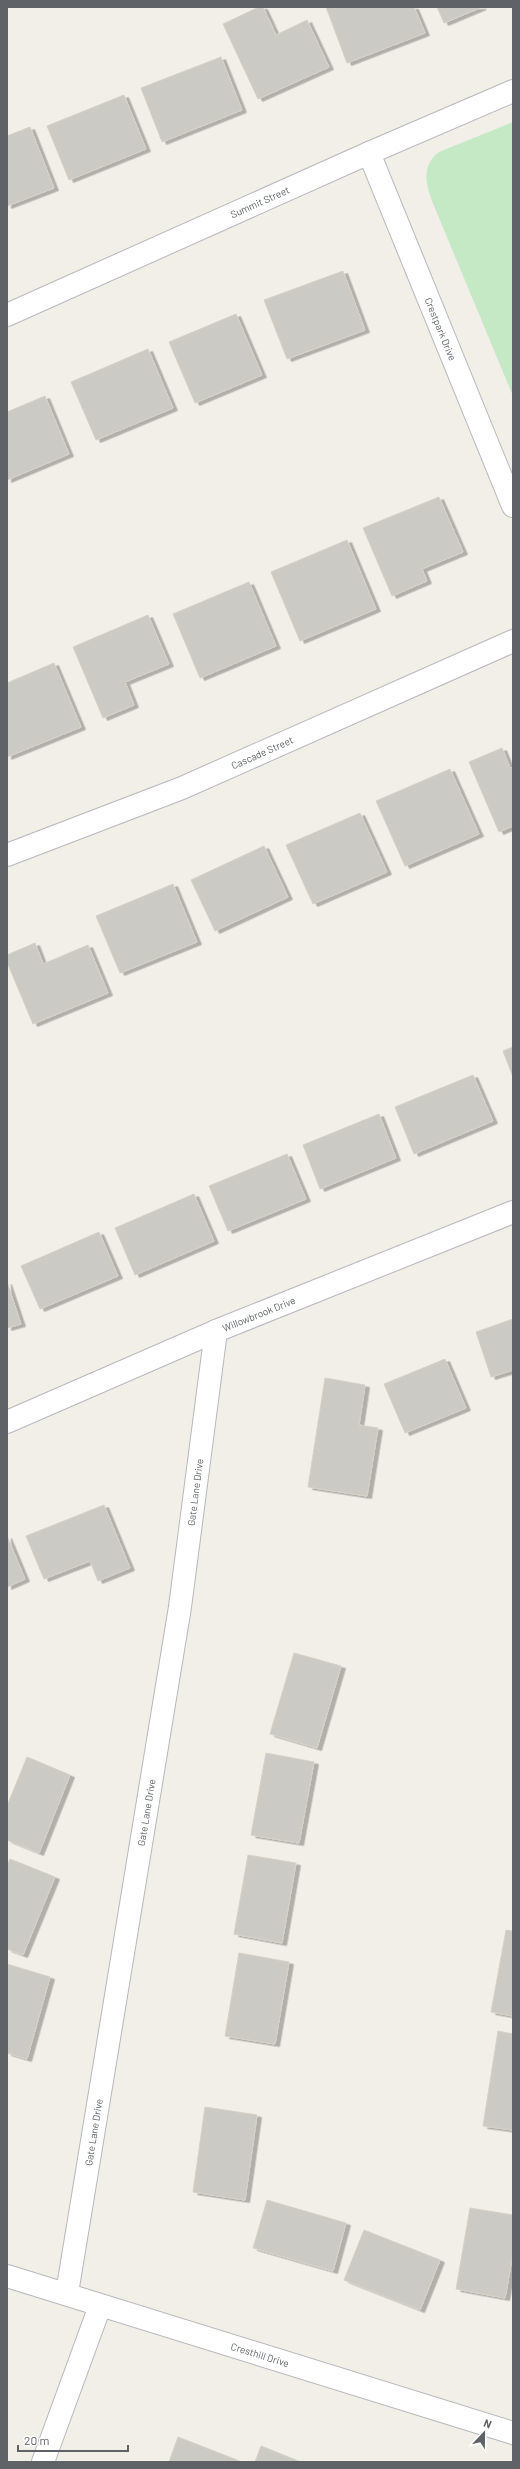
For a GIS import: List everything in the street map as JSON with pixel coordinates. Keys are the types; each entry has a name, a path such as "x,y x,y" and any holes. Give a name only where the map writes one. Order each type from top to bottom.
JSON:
{"street":[{"name":"Summit Street","path":"7,315 369,153 513,91"},
{"name":"Crestpark Drive","path":"369,153 513,506"},
{"name":"Cascade Street","path":"7,855 182,788 513,641"},
{"name":"Willowbrook Drive","path":"7,1422 216,1331 513,1212"},
{"name":"Gate Lane Drive","path":"67,2293 180,1607 216,1331"},
{"name":"Cresthill Drive","path":"7,2276 67,2293 100,2306 513,2432"},
{"path":"43,2462 100,2306"}],"green space":[{"path":"513,122 513,396 432,201 426,174 430,162 439,152"}],"building":[{"path":"259,7 263,7 276,35 307,20 329,67 258,99 223,24"},
{"path":"326,7 414,7 425,33 347,63"},
{"path":"437,7 482,7 444,23"},
{"path":"221,57 242,110 162,142 141,88"},
{"path":"124,95 146,149 69,180 47,126"},
{"path":"30,127 54,188 7,206 7,136"},
{"path":"343,271 365,330 287,359 264,300"},
{"path":"236,314 262,375 195,403 169,342"},
{"path":"148,349 173,408 96,440 71,382"},
{"path":"45,396 69,454 7,480 7,412"},
{"path":"439,497 463,552 422,569 427,581 392,596 363,528"},
{"path":"347,540 376,609 300,641 271,572"},
{"path":"249,582 276,646 200,678 173,614"},
{"path":"148,615 169,664 125,682 134,705 103,718 73,647"},
{"path":"54,663 81,727 7,757 7,683"},
{"path":"502,748 510,768 513,767 513,826 499,832 469,762"},
{"path":"450,769 479,834 405,866 376,801"},
{"path":"360,813 387,872 313,904 286,845"},
{"path":"264,846 288,897 215,931 191,880"},
{"path":"173,884 197,942 120,973 96,916"},
{"path":"35,943 43,964 88,945 108,993 33,1024 7,962 7,955"},
{"path":"513,1047 513,1077 503,1051"},
{"path":"473,1075 493,1121 414,1154 395,1107"},
{"path":"379,1114 396,1158 320,1189 303,1145"},
{"path":"287,1154 306,1199 228,1231 209,1186"},
{"path":"194,1194 214,1241 135,1275 115,1228"},
{"path":"99,1232 118,1276 40,1309 21,1266"},
{"path":"7,1282 21,1324 7,1328"},
{"path":"513,1319 513,1370 491,1377 476,1332"},
{"path":"445,1359 466,1408 405,1433 384,1384"},
{"path":"325,1378 365,1385 359,1425 378,1428 367,1496 308,1487"},
{"path":"104,1505 130,1568 98,1581 90,1561 44,1579 26,1536"},
{"path":"7,1536 25,1579 7,1587"},
{"path":"294,1653 341,1666 317,1748 270,1734"},
{"path":"266,1753 314,1762 299,1843 251,1835"},
{"path":"27,1757 70,1775 39,1853 7,1840 7,1806"},
{"path":"248,1855 296,1863 282,1943 234,1934"},
{"path":"10,1859 55,1877 23,1955 7,1949 7,1865"},
{"path":"506,1930 513,1931 513,2016 491,2012"},
{"path":"239,1953 289,1962 275,2044 225,2036"},
{"path":"7,1964 50,1977 27,2059 7,2053"},
{"path":"498,2031 513,2034 513,2130 483,2126"},
{"path":"205,2107 257,2115 245,2200 193,2192"},
{"path":"267,2200 346,2223 333,2271 253,2248"},
{"path":"470,2208 513,2215 513,2253 505,2298 456,2289"},
{"path":"364,2230 440,2260 420,2310 344,2280"},
{"path":"178,2437 237,2460 237,2462 169,2462"},
{"path":"261,2446 301,2462 255,2462"}]}
